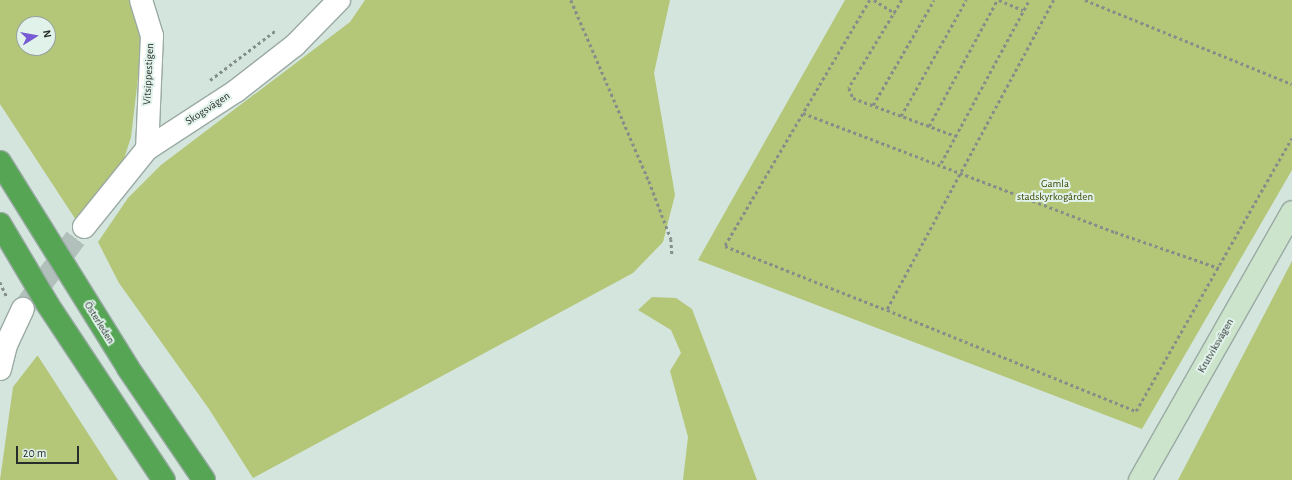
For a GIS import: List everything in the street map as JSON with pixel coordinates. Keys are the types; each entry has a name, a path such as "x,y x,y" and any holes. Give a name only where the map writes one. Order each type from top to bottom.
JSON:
{"highway":[{"name":"Österleden","path":"0,162 128,368 204,480"},
{"path":"0,224 48,305 164,480"}],"street":[{"name":"Vitsippestigen","path":"141,0 152,36 147,149"},
{"name":"Skogsvägen","path":"84,227 147,149 236,91 295,45 340,0"},
{"name":"Krutviksvägen","path":"1140,480 1292,212"},
{"path":"0,369 15,303"}],"path":[{"path":"571,0 649,181 671,239 672,254"},
{"path":"870,0 725,246 1136,411 1292,138"},
{"path":"874,0 895,12"},
{"path":"902,0 849,88 853,98 956,136"},
{"path":"873,105 934,0"},
{"path":"901,116 966,0"},
{"path":"929,126 998,0 1023,10"},
{"path":"941,163 1029,0"},
{"path":"887,310 963,172 1054,0"},
{"path":"1085,0 1292,84"},
{"path":"803,113 941,163 1116,232 1219,268"},
{"path":"0,282 15,303"}],"green space":[{"path":"0,0 130,0 142,44 131,137 123,162 76,220 0,104"},
{"path":"365,0 670,0 654,73 675,195 663,242 633,273 253,478 209,409 119,283 98,242 128,198 161,165 350,22"},
{"name":"Gamla stadskyrkogården","path":"845,0 1292,0 1292,170 1142,429 698,260"},
{"path":"1292,261 1292,480 1178,480"},
{"path":"652,297 676,298 692,309 757,480 683,480 688,437 670,371 681,353 671,330 638,310"},
{"path":"37,356 118,480 0,480 13,387"}],"tunnel":[{"path":"23,309 84,227"}]}
